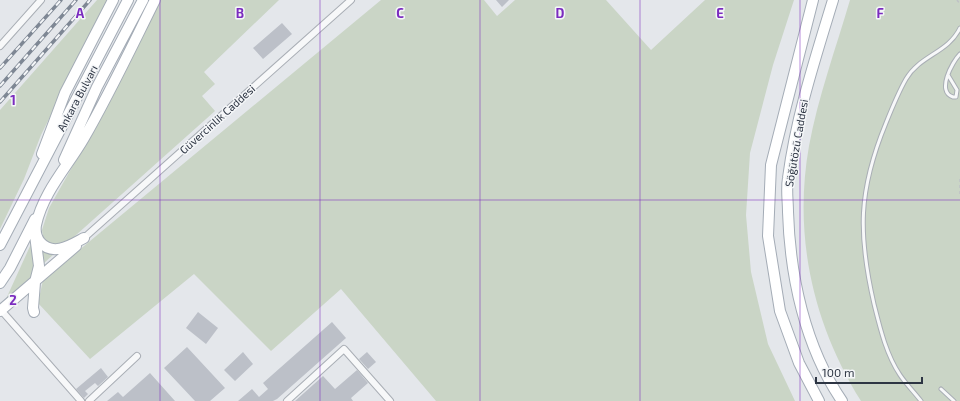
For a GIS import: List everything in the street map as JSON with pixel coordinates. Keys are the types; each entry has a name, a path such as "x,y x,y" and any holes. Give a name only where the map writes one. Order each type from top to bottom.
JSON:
{"main road":[{"name":"Ankara Bulvarı","path":"26,196 65,93 113,0"},
{"name":"Ankara Bulvarı","path":"0,245 128,0"},
{"name":"Ankara Bulvarı","path":"0,283 10,268 49,192 97,87 143,0"},
{"name":"Ankara Bulvarı","path":"49,192 84,138 155,0"},
{"name":"Söğütözü Caddesi","path":"813,0 771,164 768,236 780,311 799,363 820,401"},
{"name":"Söğütözü Caddesi","path":"833,0 801,104 787,180 789,232 798,292 807,328 830,383 842,401"},
{"path":"34,312 32,308 35,282 39,266 35,236 36,225 49,192"},
{"path":"36,225 36,235 39,241 44,246 53,250 66,248 84,238"},
{"path":"1,311 84,238"}],"street":[{"path":"0,46 42,0"},
{"name":"Güvercinlik Caddesi","path":"84,238 351,0"},
{"path":"1,311 78,400"},
{"path":"288,401 344,349 390,401"},
{"path":"89,401 137,356"}],"lane":[{"path":"921,401 900,374 890,356 882,336 864,257 862,228 864,199 876,147 906,79 919,62 950,43 960,28"},
{"path":"948,75 957,90 956,97 950,96 945,89 945,82 948,75 960,54"},
{"path":"941,388 954,401"}],"path":[{"path":"957,0 960,4"},
{"path":"960,179 960,197"}],"green space":[{"path":"97,0 108,0 41,135 24,179 0,229 0,110"},
{"path":"160,0 279,0 204,72 215,84 202,96 215,111 66,244 52,245 46,242 42,230 49,208 80,153"},
{"path":"381,0 484,0 497,16 515,0 606,0 651,50 705,0 794,0 773,65 750,153 746,215 751,272 768,344 795,401 436,401 341,289 271,351 194,274 90,359 38,303 43,280"},
{"path":"850,0 960,0 960,401 861,401 844,372 830,341 819,310 811,278 806,246 804,213 805,180 809,146 817,109"},
{"path":"31,244 34,272 31,278 6,299"},
{"path":"40,249 55,253 43,264"}],"building":[{"path":"496,0 509,0 502,7"},
{"path":"282,23 292,34 263,59 253,48"},
{"path":"198,312 218,328 206,344 186,328"},
{"path":"332,322 346,338 277,399 273,401 238,401 252,389 259,397 268,389 263,383"},
{"path":"187,347 225,388 210,401 195,401 164,368"},
{"path":"243,352 253,364 235,381 224,370"},
{"path":"367,352 376,362 368,369 359,359"},
{"path":"101,368 108,377 98,386 95,383 85,391 88,394 84,398 76,389"},
{"path":"357,370 368,383 351,398 353,401 295,401 323,376 335,389"},
{"path":"150,373 175,401 107,401 118,392 123,397"}],"railway":[{"path":"0,68 61,0"},
{"path":"0,86 76,0"},
{"path":"0,102 90,0"}]}
